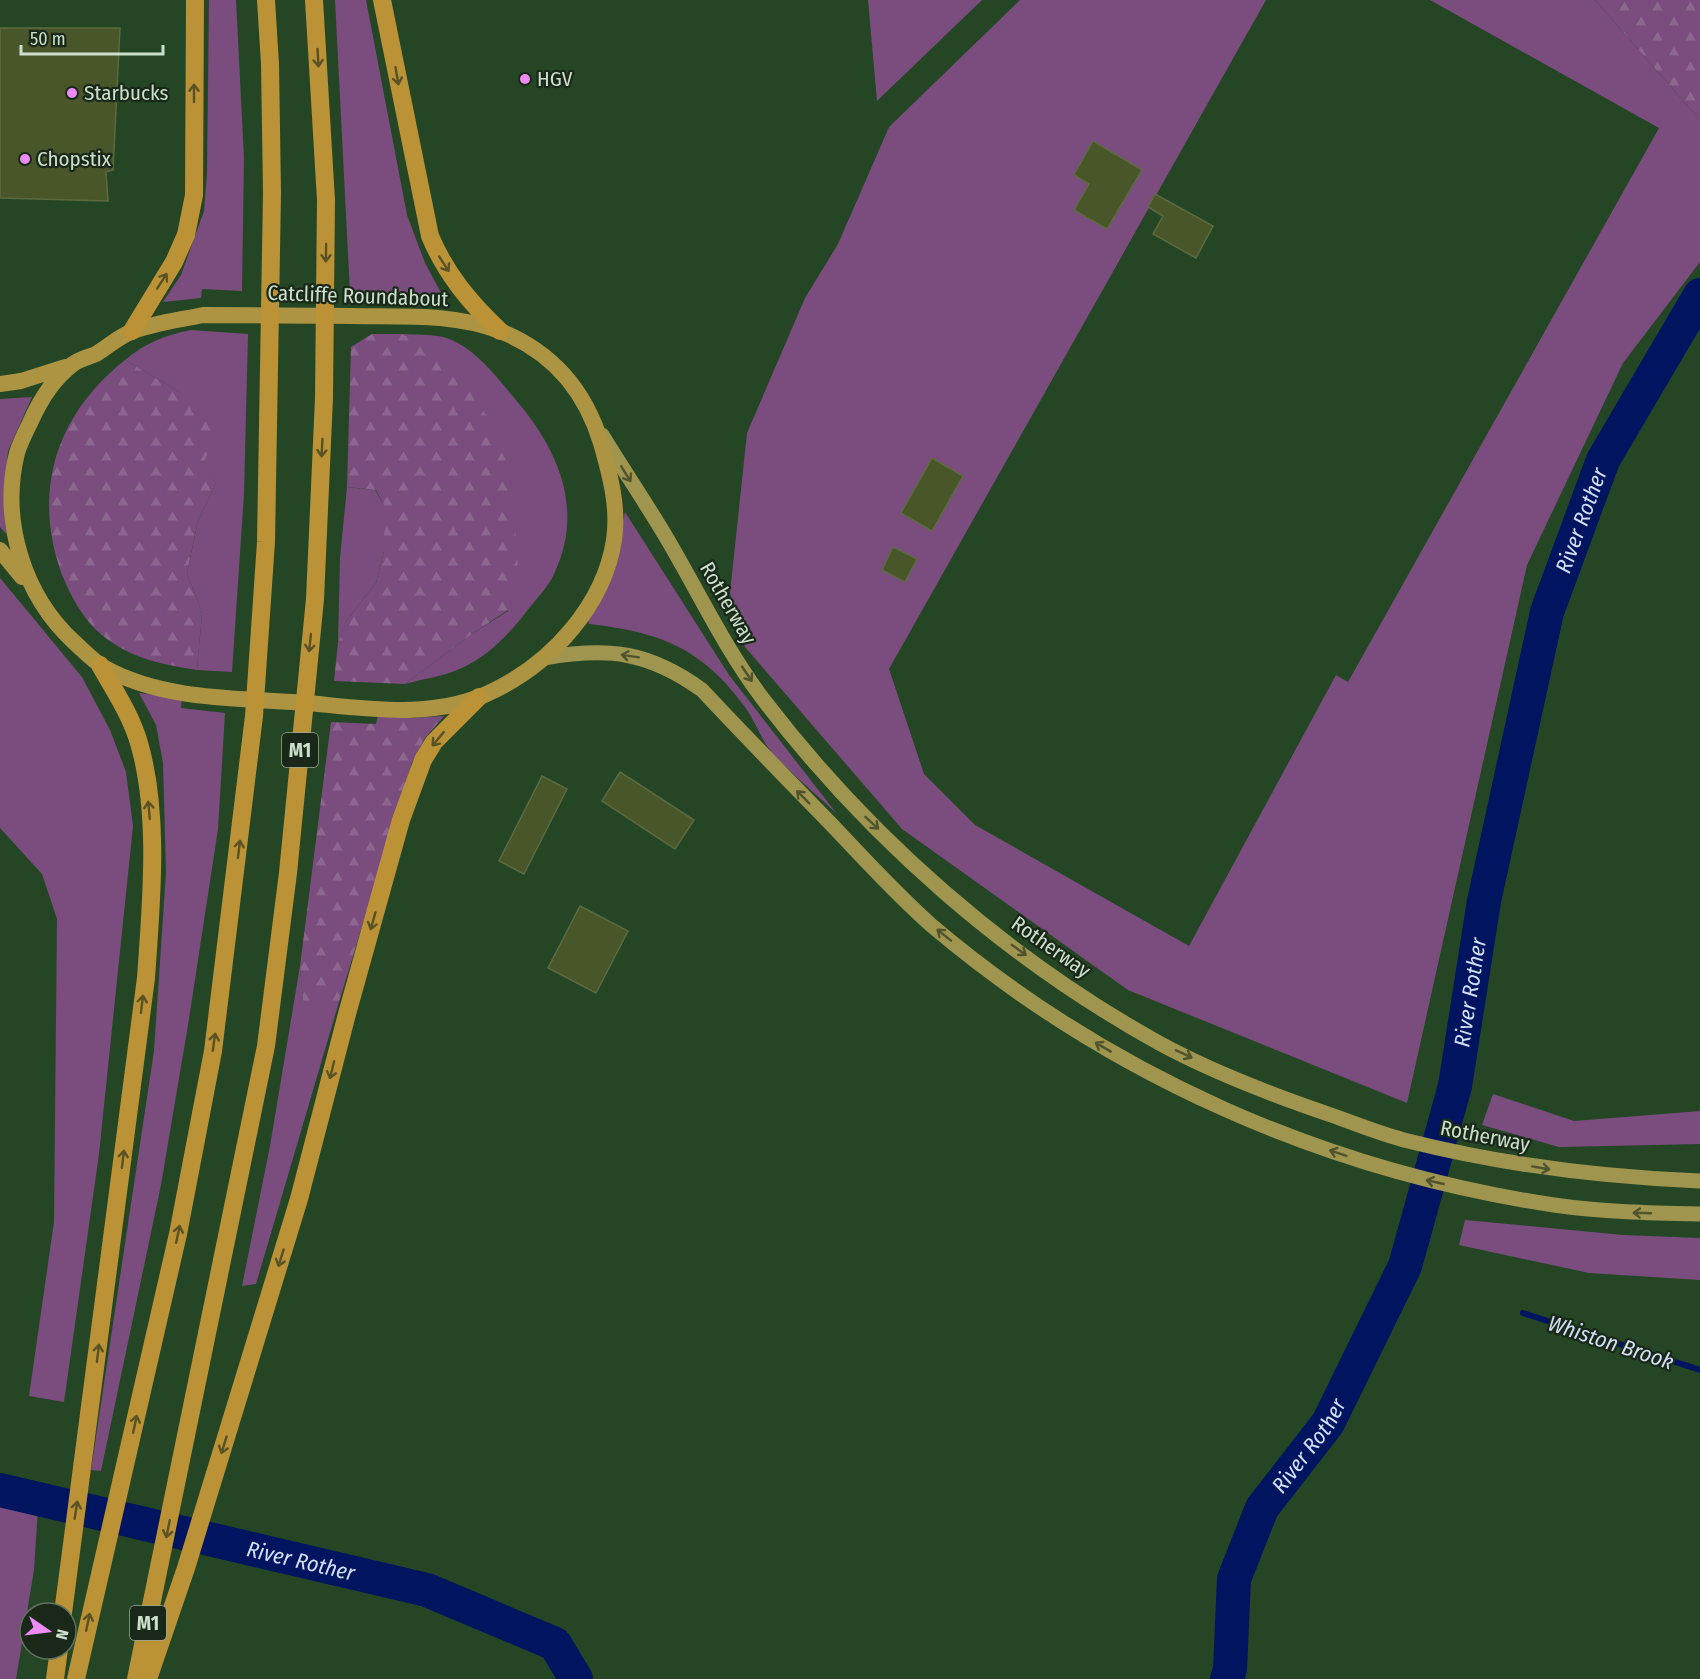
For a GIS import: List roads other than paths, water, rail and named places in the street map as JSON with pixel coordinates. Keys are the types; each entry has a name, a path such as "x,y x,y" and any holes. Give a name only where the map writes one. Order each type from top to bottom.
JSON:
{"highway":[{"path":"132,332 174,262 186,235 194,195 195,0"},
{"name":"M1","path":"76,1679 178,1234 213,1051 254,716 266,542 273,193 266,0"},
{"name":"M1","path":"136,1679 266,1046 288,873 315,599 324,398 326,200 314,0"},
{"path":"382,0 429,236 438,256 467,300 500,331"},
{"name":"Catcliffe Roundabout","path":"204,315 429,316 476,323 525,342 551,361 581,394 595,425 615,495 614,540 601,586 565,637 544,658 497,689 479,697 429,710 381,710 186,693 153,687 120,676 99,665 50,618 28,584 16,545 11,490 16,454 46,391 74,363 99,352 132,332 204,315"},
{"path":"0,384 21,381 74,363"},
{"path":"0,550 28,584"},
{"path":"64,1601 146,978 152,892 149,814 140,743 130,720 99,665"},
{"path":"148,1679 186,1568 299,1199 401,820 423,760 434,742 479,697"},
{"path":"55,1679 57,1661"}],"main road":[{"name":"Rotherway","path":"595,425 669,543 714,625 761,696 816,765 864,816 969,914 1069,987 1161,1044 1275,1096 1404,1140 1484,1158 1560,1171 1700,1181"},
{"path":"544,658 579,652 627,654 651,660 684,677 702,690 866,861 929,922 980,964 1056,1019 1136,1067 1236,1116 1393,1172 1477,1191 1554,1205 1617,1212 1700,1214"}],"waterway":[{"name":"River Rother","path":"1227,1679 1230,1669 1234,1579 1262,1508 1328,1423 1405,1266 1455,1086 1484,901 1547,612 1603,460 1700,295"},
{"name":"Whiston Brook","path":"1523,1313 1700,1370"},
{"name":"River Rother","path":"0,1490 427,1590 555,1644 576,1679"}],"place":[{"name":"HGV","path":"525,79"},
{"name":"Starbucks","path":"72,93"},
{"name":"Chopstix","path":"25,159"}]}
